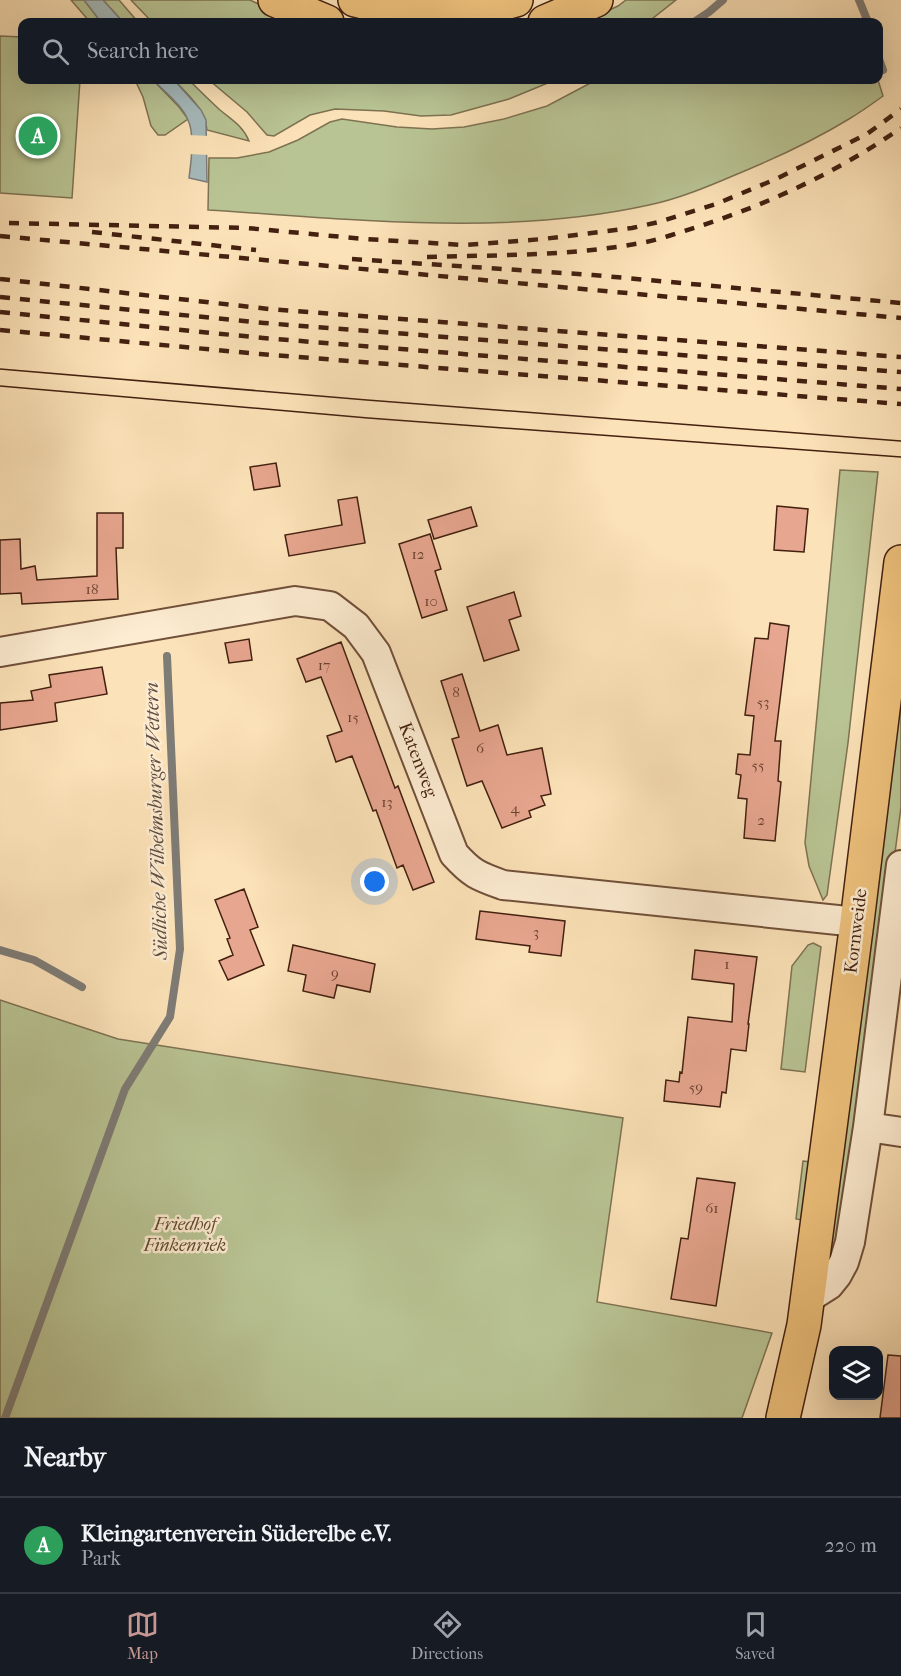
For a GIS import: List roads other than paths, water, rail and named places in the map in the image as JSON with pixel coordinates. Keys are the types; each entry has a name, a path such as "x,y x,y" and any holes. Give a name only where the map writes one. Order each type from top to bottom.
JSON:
{"main road":[{"path":"275,0 316,18"},
{"path":"355,0 417,13 474,9 516,0"},
{"path":"554,18 596,0"},
{"name":"Kornweide","path":"783,1418 805,1312 858,922 901,562"},
{"name":"Kornweide","path":"805,1312 808,1372 806,1418"}],"street":[{"name":"Katenweg","path":"0,652 295,601 330,606 356,626 376,653 454,854 467,868 480,876 503,885 858,922"},
{"name":"Kornweide","path":"805,1312 837,1275 850,1242 868,1127 901,865"},
{"path":"868,1127 901,1131"}],"waterway":[{"path":"700,18 723,0"},
{"path":"859,0 866,18"},
{"name":"Südliche Wilhelmsburger Wettern","path":"5,1418 125,1089 170,1017 180,949 167,656"},
{"path":"0,950 34,960 82,987"}],"tram line":[{"path":"0,369 901,441"},
{"path":"0,386 368,418 901,457"}],"railway":[{"path":"9,223 247,228 364,239 464,245 543,239 632,228 716,204 776,179 867,134 901,109"},
{"path":"427,257 557,253 609,248 659,239 724,218 777,197 828,172 901,128"},
{"path":"92,232 256,250"},
{"path":"0,236 901,318"},
{"path":"352,259 593,275 901,303"},
{"path":"0,279 269,309 901,357"},
{"path":"0,297 264,323 901,372"},
{"path":"0,312 263,338 901,389"},
{"path":"0,330 260,354 901,404"}],"place":[{"name":"Kleingartenverein Süderelbe e.V.","path":"38,136"}],"park label":[{"name":"Friedhof Finkenriek","path":"185,1234"}]}
